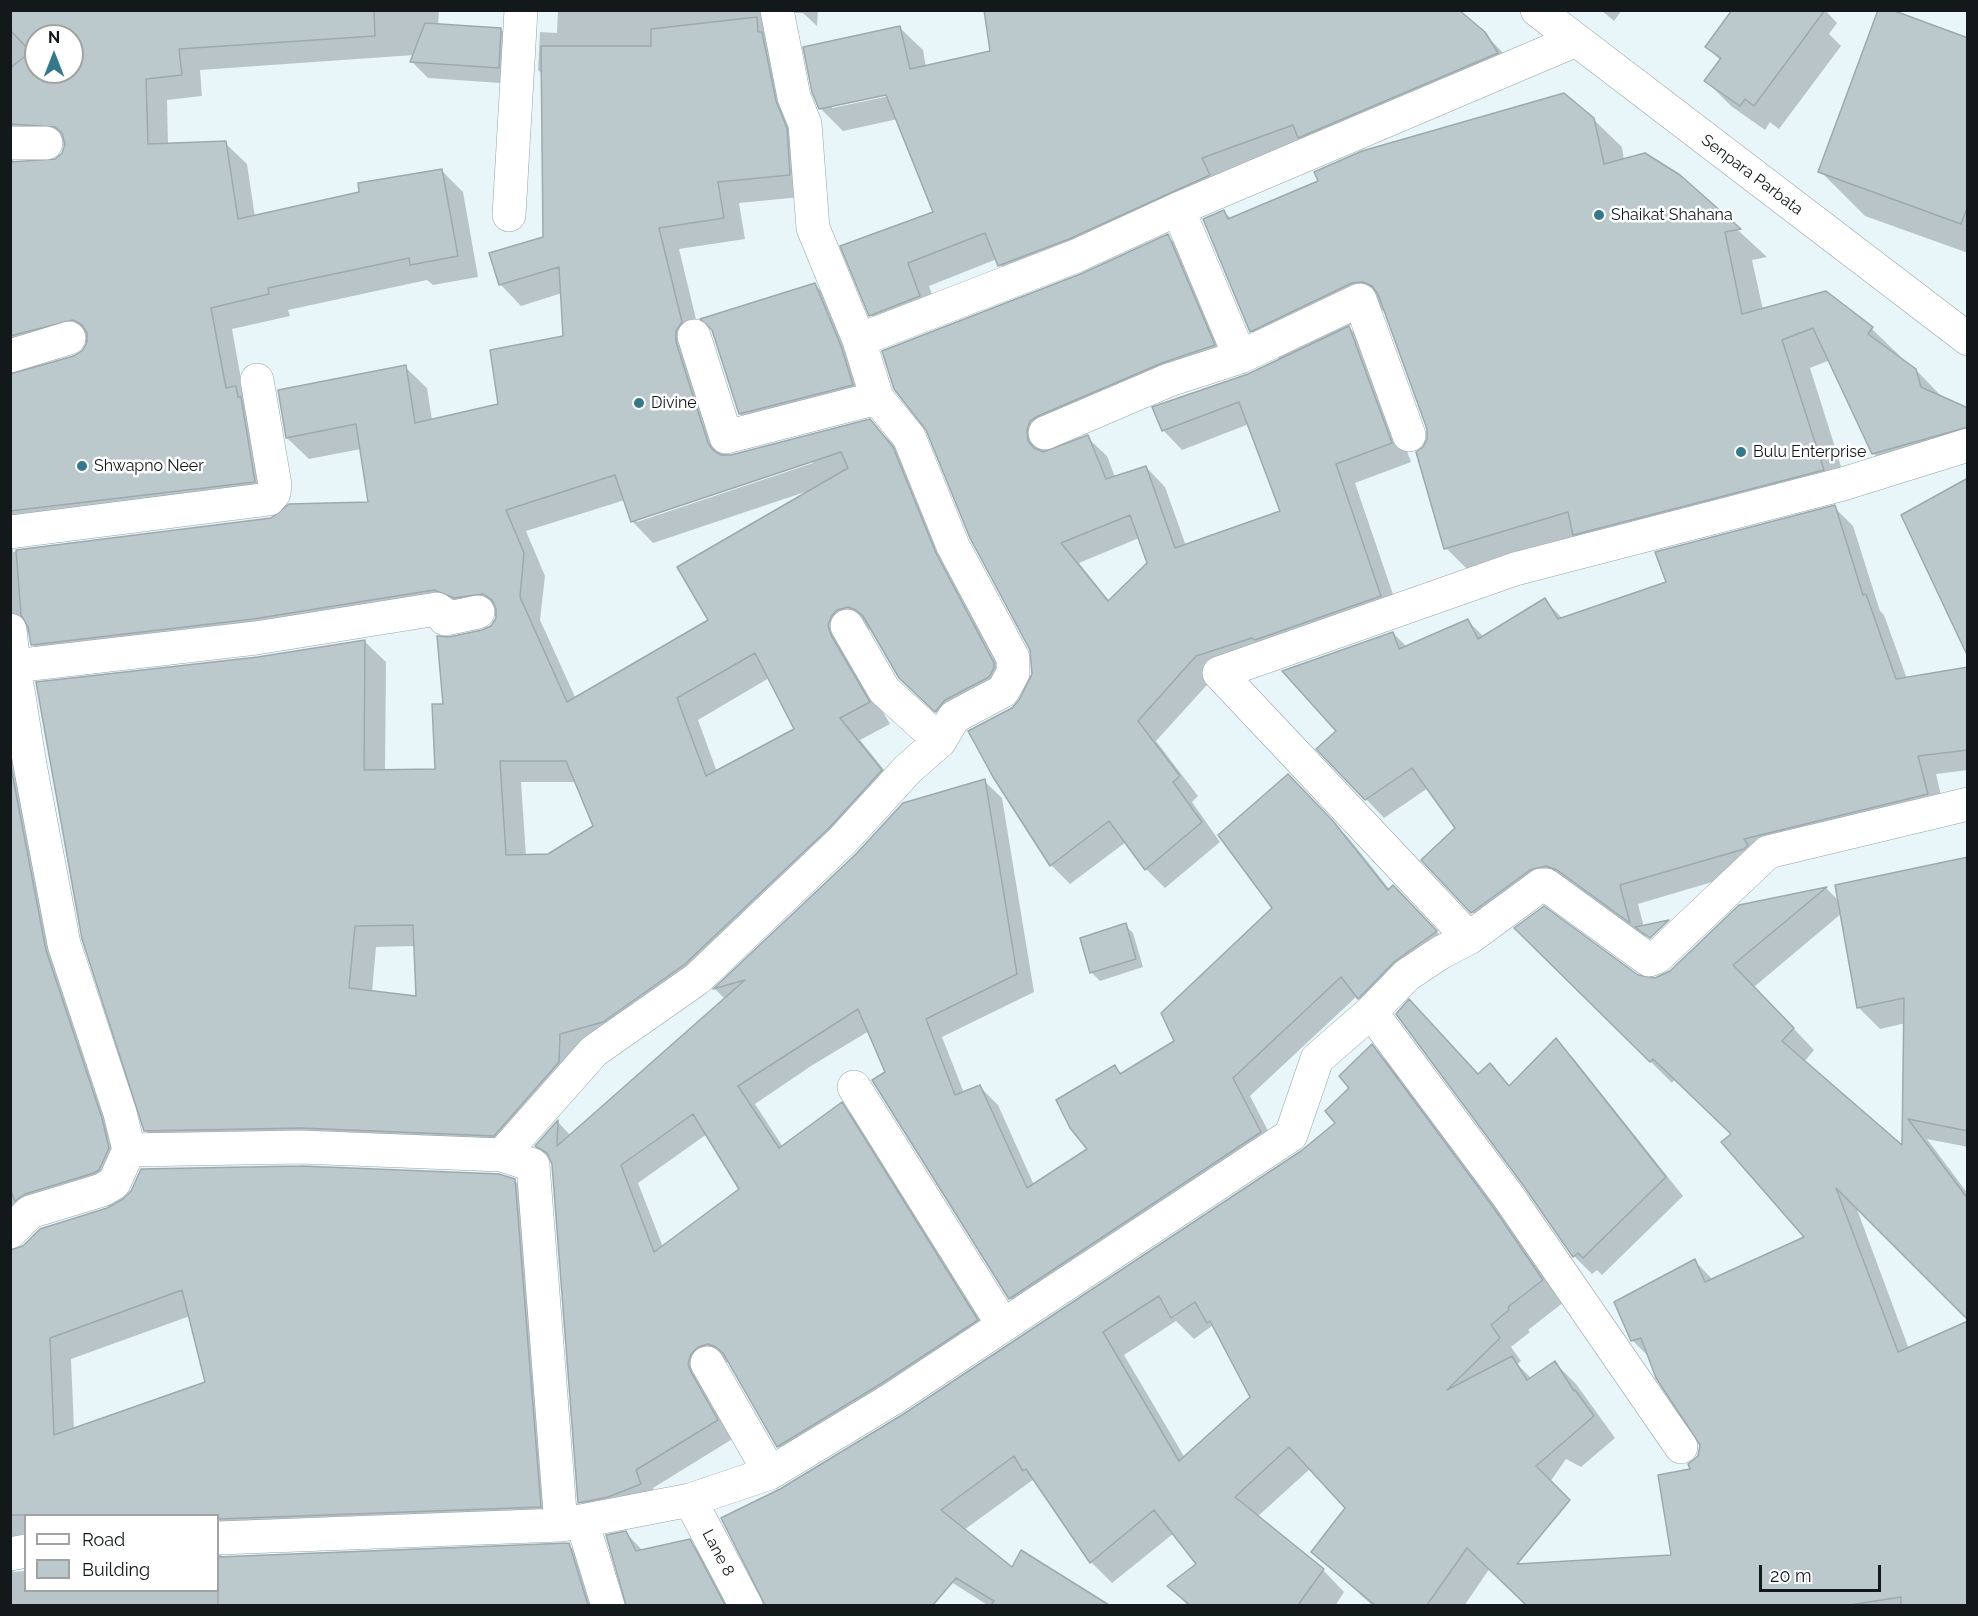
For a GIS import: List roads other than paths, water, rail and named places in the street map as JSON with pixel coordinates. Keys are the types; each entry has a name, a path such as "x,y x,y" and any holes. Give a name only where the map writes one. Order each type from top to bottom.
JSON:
{"street":[{"path":"509,216 521,10"},
{"path":"502,1155 594,1051 697,979 843,840 908,769 940,741 954,717 1003,691 1013,673 1013,658 953,546 909,437 877,398 859,340 813,228 805,124 794,97 777,10"},
{"name":"Senpara Parbata","path":"1537,10 1968,339"},
{"path":"859,340 1076,256 1178,209 1576,40"},
{"path":"10,143 46,143"},
{"path":"1178,209 1240,357"},
{"path":"1045,433 1169,380 1240,357 1360,300 1409,435"},
{"path":"694,336 726,437 877,398"},
{"path":"10,356 69,338"},
{"path":"10,532 269,499 274,493 275,485 257,380"},
{"path":"1469,938 1219,673 1515,569 1843,484 1968,445"},
{"path":"14,666 256,638 436,609 443,613 445,619 478,612"},
{"path":"847,626 884,690 940,741"},
{"path":"10,630 17,721 30,765 64,944 120,1113 129,1150 114,1183 102,1190 30,1212 10,1232"},
{"path":"219,1538 571,1523 690,1500 770,1473 881,1405 1291,1135 1317,1059 1371,1012 1407,975 1440,953 1469,938 1541,885 1546,885 1649,960 1657,957 1768,852 1968,804"},
{"path":"1371,1012 1508,1196 1681,1447"},
{"path":"854,1087 1004,1325"},
{"path":"129,1150 301,1147 502,1155 533,1165 571,1523 608,1605"},
{"path":"707,1363 770,1473"},
{"name":"Lane 8","path":"690,1500 746,1605"}],"place":[{"name":"Shaikat Shahana","path":"1599,215"},
{"name":"Divine","path":"639,403"},
{"name":"Bulu Enterprise","path":"1741,452"},
{"name":"Shwapno Neer","path":"82,466"}]}
